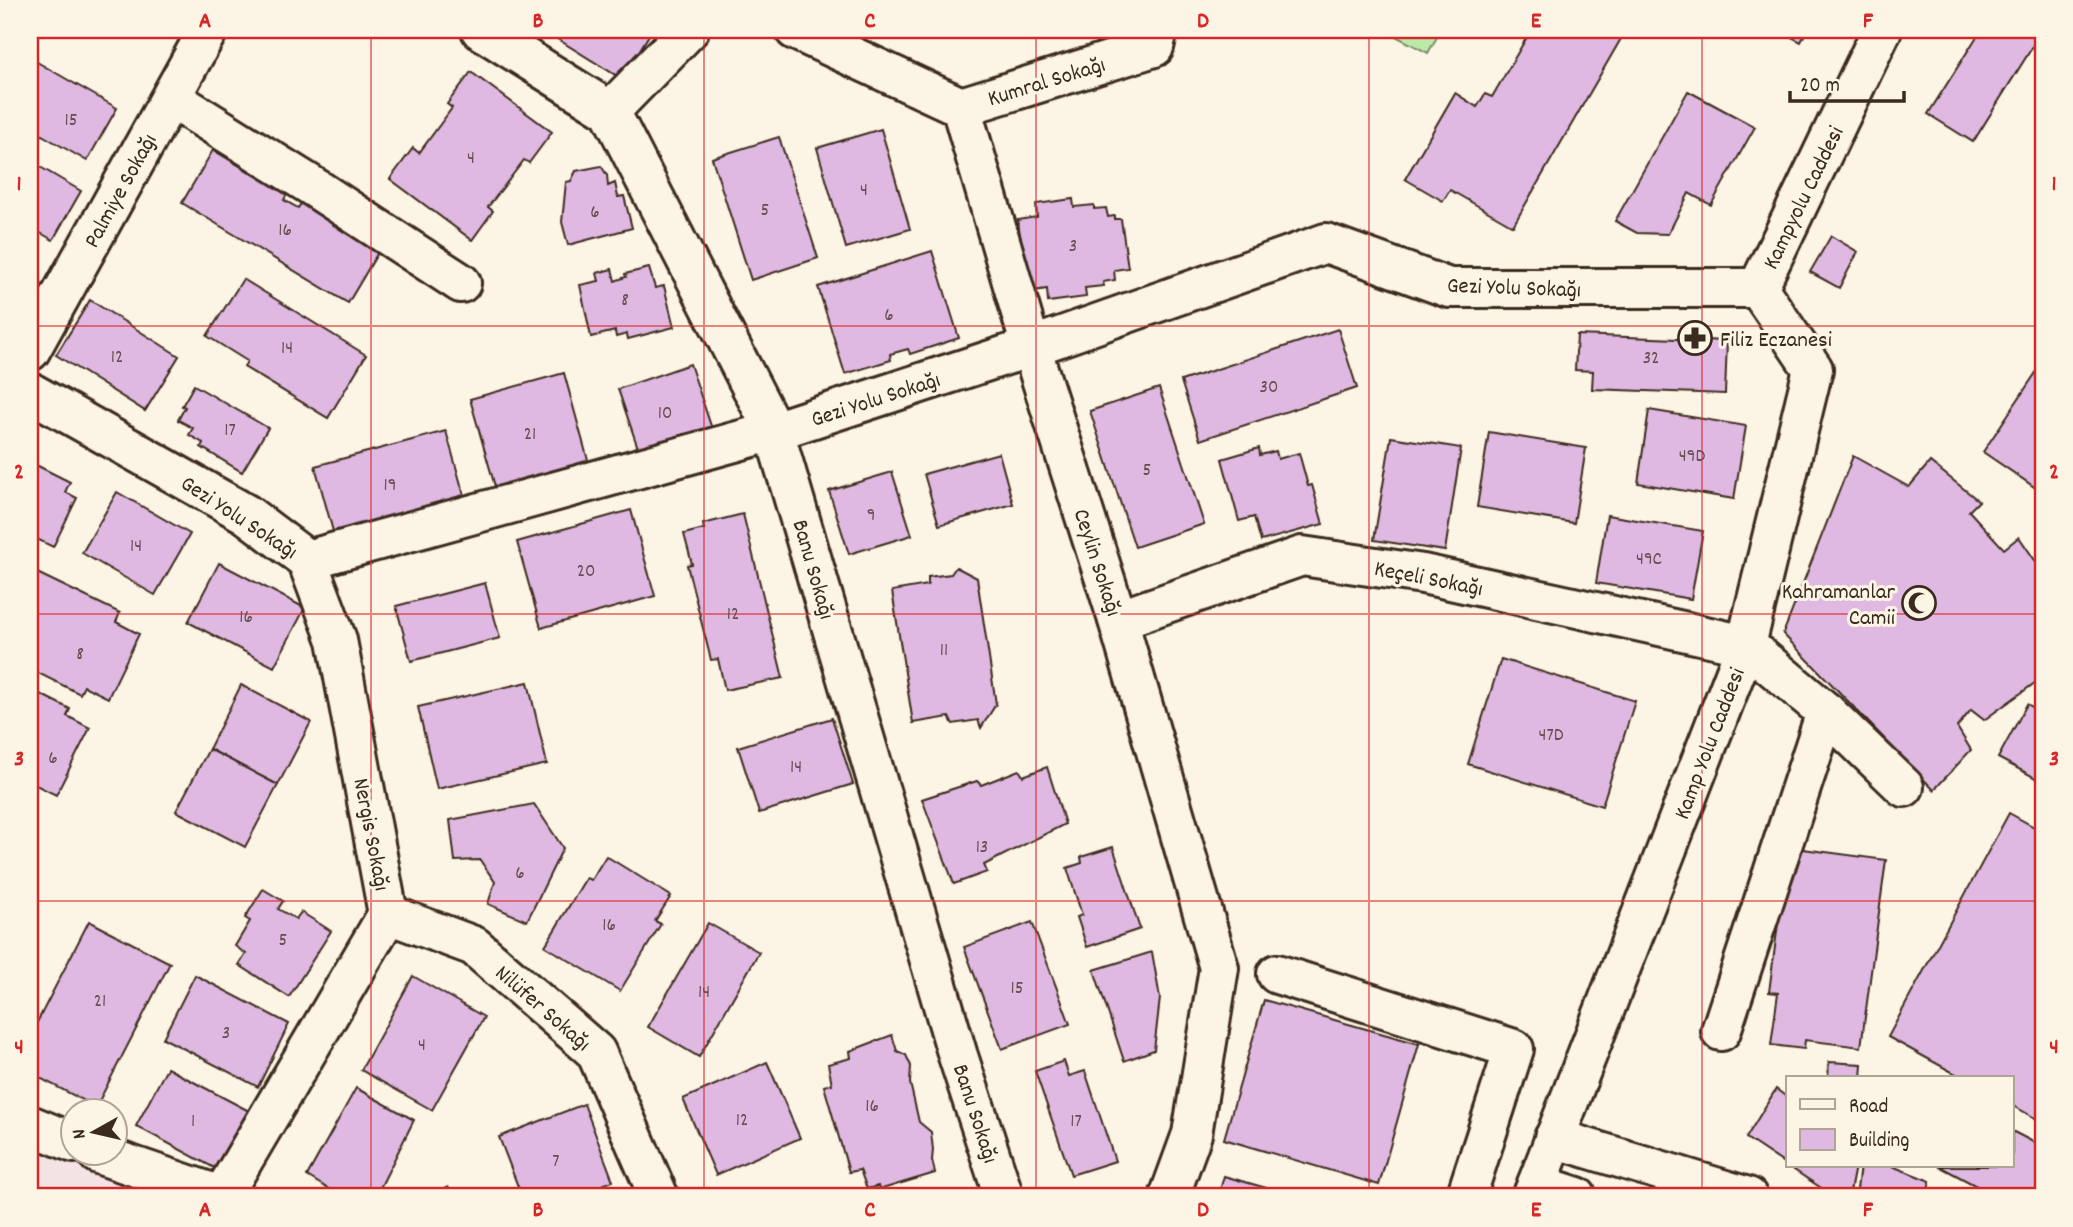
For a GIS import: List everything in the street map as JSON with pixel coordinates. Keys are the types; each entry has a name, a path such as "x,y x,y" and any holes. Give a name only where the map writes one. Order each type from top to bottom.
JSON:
{"street":[{"name":"Palmiye Sokağı","path":"30,351 208,30"},
{"path":"481,30 610,111 689,30"},
{"path":"795,30 961,107"},
{"name":"Kumral Sokağı","path":"961,107 1154,47 1158,30"},
{"name":"Kampyolu Caddesi","path":"1758,288 1882,30"},
{"path":"171,97 461,283"},
{"name":"Ceylin Sokağı","path":"961,107 1031,347 1118,620 1219,968 1192,1133 1169,1197"},
{"name":"Banu Sokağı","path":"610,111 774,430 958,1056 1004,1197"},
{"name":"Gezi Yolu Sokağı","path":"30,392 246,514 307,560 774,430 1031,347 1326,243 1449,288 1758,288"},
{"name":"Kamp Yolu Caddesi","path":"1534,1191 1746,645 1813,369 1758,288"},
{"name":"Keçeli Sokağı","path":"1118,620 1302,556 1423,573 1746,645"},
{"name":"Nergis Sokağı","path":"223,1196 388,914 337,640 307,560"},
{"path":"1746,645 1826,712 1904,787"},
{"path":"1721,1031 1826,712"},
{"name":"Nilüfer Sokağı","path":"388,914 474,946 596,1052 659,1197"},
{"path":"1278,974 1514,1049 1466,1197"},
{"path":"30,1125 60,1137"},
{"path":"1554,1138 1748,1197"},
{"path":"130,1164 223,1196"},
{"path":"1534,1191 1577,1197"}],"shaded area":[{"path":"30,1135 60,1146 60,1168 118,1168 195,1197 30,1197"}],"green space":[{"path":"1384,30 1441,30 1428,53"}],"building":[{"path":"543,30 652,30 622,79"},
{"path":"1531,30 1626,30 1513,226 1450,190 1443,201 1405,179 1455,93 1477,107 1485,94 1492,97"},
{"path":"1778,30 1807,30 1801,42"},
{"path":"1981,30 2025,30 2038,38 1973,142 1928,114"},
{"path":"30,58 117,108 87,161 30,128"},
{"path":"471,72 552,132 529,163 524,160 488,207 493,211 472,240 390,179 413,148 419,153 452,108 447,104"},
{"path":"1688,91 1755,127 1711,205 1689,193 1668,234 1637,233 1615,221"},
{"path":"881,129 910,229 846,248 817,148"},
{"path":"779,137 818,258 751,280 712,158"},
{"path":"213,150 287,194 284,200 298,208 302,202 380,249 348,303 182,203"},
{"path":"30,161 81,191 53,240 30,227"},
{"path":"601,166 607,175 608,186 615,183 618,197 624,196 632,228 568,245 562,222 566,182 571,181 576,171"},
{"path":"1073,199 1074,207 1094,205 1094,209 1106,208 1108,217 1121,219 1128,268 1114,270 1115,280 1103,282 1104,286 1085,288 1086,297 1048,302 1047,289 1027,292 1018,220 1037,217 1036,204"},
{"path":"1831,236 1858,252 1839,288 1810,272"},
{"path":"932,251 959,338 910,354 908,349 890,354 891,360 845,374 818,287"},
{"path":"649,268 655,288 664,286 674,327 628,339 627,334 616,337 615,331 591,337 580,285 599,281 597,273 612,269 615,281 626,277 625,274"},
{"path":"243,279 366,355 328,418 244,367 247,361 207,336"},
{"path":"90,300 179,356 145,411 56,355"},
{"path":"1338,329 1357,388 1200,440 1181,381"},
{"path":"1577,335 1727,341 1725,394 1592,389 1593,371 1575,370"},
{"path":"2043,362 2043,493 1983,452"},
{"path":"690,364 713,432 641,457 618,389"},
{"path":"564,373 589,464 496,490 470,399"},
{"path":"194,385 268,428 242,472 201,447 203,443 189,435 193,428 178,420 185,407 182,406"},
{"path":"1159,388 1204,524 1135,547 1090,411"},
{"path":"1649,410 1746,426 1734,499 1638,483"},
{"path":"446,431 465,499 334,535 315,466"},
{"path":"1489,432 1586,448 1574,523 1477,507"},
{"path":"1391,437 1461,448 1445,551 1374,540"},
{"path":"1259,448 1260,455 1276,451 1278,459 1299,453 1323,524 1261,541 1254,517 1239,521 1222,459"},
{"path":"999,453 1013,504 939,525 924,474"},
{"name":"Kahramanlar Camii","path":"1853,456 1909,487 1930,462 1979,501 1969,511 2004,549 2019,537 2043,572 2043,677 1984,720 1971,710 1957,727 1971,750 1934,790 1783,634"},
{"path":"30,462 70,482 65,492 77,498 53,547 33,537 30,543"},
{"path":"892,472 912,535 849,554 829,491"},
{"path":"117,492 190,534 155,595 82,553"},
{"path":"631,510 655,596 541,628 517,542"},
{"path":"743,514 783,678 725,690 718,659 711,660 687,565 692,564 684,534 704,529 703,524"},
{"path":"1607,515 1703,531 1691,599 1596,583"},
{"path":"219,563 305,608 274,667 188,622"},
{"path":"956,567 977,578 996,704 981,728 978,720 953,724 949,717 913,723 892,591 928,585 928,577 951,574"},
{"path":"33,571 120,613 116,622 139,634 108,698 84,686 80,694 30,669 30,577"},
{"path":"485,583 500,638 411,661 396,606"},
{"path":"1501,659 1635,701 1602,806 1468,764"},
{"path":"528,682 547,764 437,789 418,707"},
{"path":"241,685 311,722 278,785 209,749"},
{"path":"30,689 70,709 67,716 90,728 56,795 34,784 30,792"},
{"path":"2027,704 2043,713 2043,782 1998,758"},
{"path":"832,718 853,784 759,813 738,747"},
{"path":"209,749 278,785 245,847 176,811"},
{"path":"1047,767 1065,824 984,865 987,872 954,884 922,799 977,781 981,785 1019,770 1023,776"},
{"path":"534,804 563,848 527,921 488,904 495,882 480,860 455,861 450,820"},
{"path":"2009,813 2043,832 2043,1110 2035,1118 2014,1106 2014,1076 1959,1076 1888,1037"},
{"path":"1113,847 1140,929 1087,947 1077,917 1082,915 1067,868 1082,863 1081,857"},
{"path":"1788,847 1886,860 1861,1047 1805,1040 1804,1049 1771,1045 1778,993 1769,992"},
{"path":"606,856 671,896 655,921 661,924 620,991 545,946 586,878 591,880"},
{"path":"263,889 283,901 278,909 296,919 301,912 331,931 289,997 239,965 246,954 235,946 250,921 245,918"},
{"path":"89,921 170,963 101,1098 79,1098 30,1073 30,1036"},
{"path":"1032,922 1070,1024 1002,1049 964,947"},
{"path":"708,923 759,952 699,1057 648,1027"},
{"path":"1152,952 1160,998 1154,1050 1124,1061 1094,970"},
{"path":"195,975 289,1024 258,1087 163,1038"},
{"path":"413,976 484,1017 432,1110 361,1070"},
{"path":"1264,1000 1419,1044 1379,1185 1224,1139"},
{"path":"892,1035 897,1051 906,1055 911,1066 910,1083 919,1122 931,1132 935,1173 879,1190 878,1186 867,1189 860,1170 849,1172 824,1086 832,1084 828,1064 851,1058 850,1051"},
{"path":"1064,1061 1069,1076 1085,1071 1115,1161 1071,1175 1035,1071"},
{"path":"767,1062 800,1138 716,1175 683,1099"},
{"path":"1829,1062 1862,1064 1861,1076 1828,1076"},
{"path":"167,1068 249,1111 218,1170 136,1126"},
{"path":"356,1088 414,1120 379,1190 368,1197 358,1197 347,1191 342,1197 307,1176"},
{"path":"1776,1089 1786,1096 1786,1165 1746,1138"},
{"path":"584,1104 613,1181 571,1197 522,1197 499,1137"},
{"path":"2043,1130 2043,1197 1997,1197 1943,1168 2014,1168 2014,1132 2037,1144"},
{"path":"1791,1168 1855,1168 1849,1197 1835,1197"},
{"path":"1860,1168 1897,1168 1930,1181 1927,1197 1856,1197"},
{"path":"1224,1176 1298,1197 1218,1197"},
{"path":"448,1187 453,1197 427,1197"}],"place":[{"name":"Filiz Eczanesi","path":"1695,338"},
{"name":"Kahramanlar Camii","path":"1919,603"}]}
